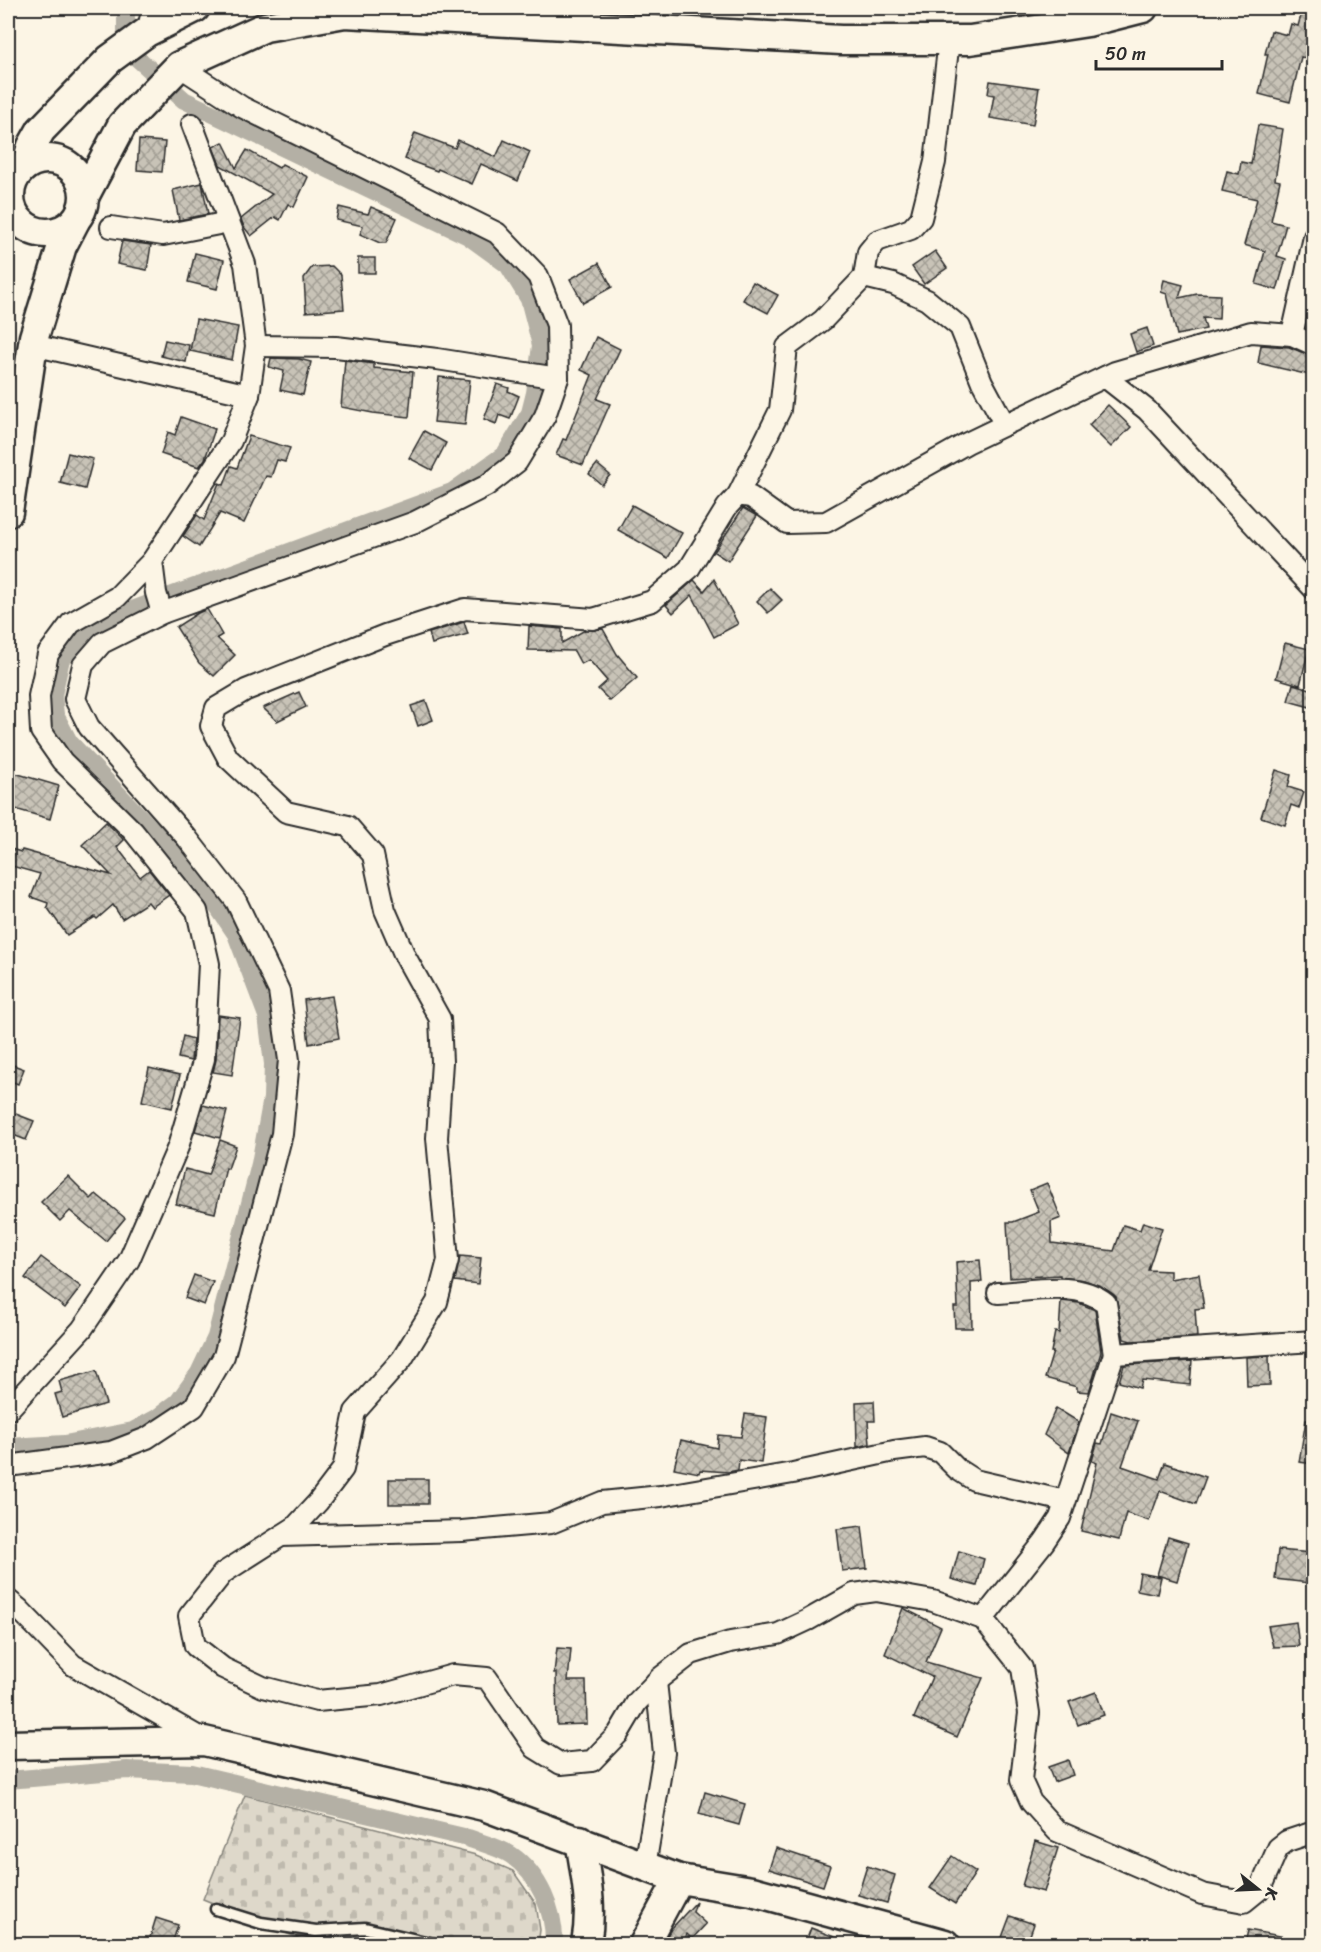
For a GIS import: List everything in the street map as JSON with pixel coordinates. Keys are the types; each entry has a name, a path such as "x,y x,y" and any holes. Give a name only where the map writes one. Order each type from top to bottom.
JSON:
{"main road":[{"path":"75,221 55,232 43,233 32,230 22,223 10,203 13,181 40,130 140,32 195,8"},
{"path":"8,512 33,345 62,246 80,213 85,195 122,125 168,77 265,27 345,13 841,40 970,40 1088,22 1143,8"},
{"path":"13,181 36,160 48,158 59,160 69,165 77,173 85,195"},
{"path":"8,1745 204,1741 484,1806 580,1840 679,1879 752,1891 945,1944"},
{"path":"580,1840 589,1892 590,1922 586,1944"},
{"path":"644,1944 679,1879"}],"street":[{"path":"949,40 934,162 921,218 911,229 877,242 868,252 864,277 823,320 787,347 780,410 738,495 727,507 689,569 652,602 593,619 465,609 385,635 246,690 216,708 211,726 228,758 245,774 286,812 348,826 373,855 385,910 405,956 440,1019 442,1062 437,1138 448,1260 437,1302 402,1359 355,1412 343,1468 318,1502 295,1527 223,1573 189,1616 195,1646 223,1668 263,1687 317,1701 381,1695 453,1675 487,1678 535,1748 561,1764 592,1761 618,1734 637,1702 656,1682 691,1654 730,1642 778,1634 854,1594 876,1591 933,1601 983,1619 1022,1668 1029,1713 1022,1779 1031,1802 1057,1831 1202,1894 1244,1902 1260,1888 1278,1848 1287,1841 1314,1832"},
{"path":"8,1466 111,1452 147,1438 194,1407 224,1356 282,1134 289,1060 279,991 236,901 187,838 89,727 75,699 83,665 102,643 160,604 415,522 486,486 518,462 545,416 546,376 557,325 538,276 497,233 242,107 168,77"},
{"path":"8,1410 82,1329 129,1260 178,1148 204,1059 209,964 197,911 134,831 62,761 41,731 39,696 48,654 71,623 117,597 152,561 231,441 249,395 256,346 245,264 192,124"},
{"path":"111,227 163,235 229,222"},
{"path":"1292,335 1314,237"},
{"path":"864,277 893,284 927,300 960,327 982,382 1005,425"},
{"path":"738,495 751,497 787,523 826,522 967,443 1115,372 1251,332 1292,335 1314,345"},
{"path":"33,345 249,395"},
{"path":"256,346 336,347 437,358 546,376"},
{"path":"1105,377 1147,410 1314,589"},
{"path":"152,561 160,604"},
{"path":"983,1619 1044,1542 1060,1518 1114,1354 1106,1303 1095,1295 1068,1288 998,1293"},
{"path":"1114,1354 1314,1341"},
{"path":"280,1536 462,1531 550,1523 602,1502 661,1496 925,1447 940,1452 957,1469 974,1480 1065,1501"},
{"path":"8,1600 73,1665 204,1741"},
{"path":"645,1866 664,1753 656,1682"}],"lane":[{"path":"216,1909 261,1923 316,1931 365,1928 434,1944"}],"green space":[{"path":"245,1795 476,1855 513,1871 536,1904 540,1930 538,1944 312,1944 203,1899"}],"building":[{"path":"1302,12 1314,16 1314,60 1301,57 1290,102 1259,94 1271,31 1288,35 1291,24 1298,26"},
{"path":"990,81 1039,88 1033,125 990,118 994,95 988,94"},
{"path":"1258,125 1283,129 1275,180 1280,181 1271,221 1286,225 1277,256 1286,259 1277,290 1256,284 1265,251 1244,245 1257,199 1222,191 1227,171 1239,174 1241,162 1251,164"},
{"path":"415,133 455,148 458,140 496,157 504,140 530,152 518,181 481,164 472,184 438,169 437,171 405,159"},
{"path":"139,140 165,142 162,172 137,170"},
{"path":"223,142 236,168 247,150 279,168 282,164 308,177 294,207 288,204 280,220 275,217 251,236 241,219 272,194 220,165 213,147"},
{"path":"202,183 208,214 179,220 173,190"},
{"path":"339,207 368,214 371,207 397,218 386,243 380,243 360,234 363,226 336,220"},
{"path":"122,241 151,245 147,270 117,264"},
{"path":"935,251 947,268 924,284 912,267"},
{"path":"195,253 224,260 217,289 188,282"},
{"path":"358,258 375,258 375,273 358,273"},
{"path":"599,263 612,287 583,303 570,279"},
{"path":"332,266 341,275 344,309 306,312 304,278 312,267"},
{"path":"1164,280 1183,285 1179,298 1197,294 1220,295 1219,319 1203,318 1206,329 1177,335 1167,294 1161,292"},
{"path":"753,282 778,295 768,313 743,300"},
{"path":"196,319 238,327 232,360 190,351"},
{"path":"1147,328 1153,346 1136,352 1130,334"},
{"path":"596,337 620,349 597,399 610,404 583,465 556,455 563,439 566,440 592,375 581,370"},
{"path":"165,340 189,345 186,362 161,356"},
{"path":"1261,345 1289,347 1314,357 1314,376 1258,363"},
{"path":"271,358 311,362 303,395 280,390 284,371 269,367"},
{"path":"345,360 374,364 374,368 413,372 409,417 341,407"},
{"path":"439,377 470,380 465,425 434,422"},
{"path":"497,384 509,388 508,391 519,396 510,419 499,415 496,424 484,419"},
{"path":"1108,405 1131,427 1111,447 1089,425"},
{"path":"181,417 215,429 205,459 199,467 161,454 168,432 175,435"},
{"path":"424,431 446,443 432,470 409,458"},
{"path":"249,436 290,448 285,462 277,460 271,477 266,476 244,523 220,513 199,547 183,536 197,515 204,520 219,483 224,485 231,466 237,468"},
{"path":"68,453 93,459 85,489 60,483"},
{"path":"597,464 610,475 602,485 589,474"},
{"path":"632,505 682,533 668,558 618,530"},
{"path":"743,508 757,516 728,561 714,552"},
{"path":"714,579 738,624 714,637 692,595 673,613 666,605 694,580 704,591"},
{"path":"770,588 782,600 768,613 757,601"},
{"path":"207,609 222,635 217,638 235,655 214,676 199,663 176,627"},
{"path":"464,622 468,634 432,644 429,633"},
{"path":"529,626 562,629 562,643 585,630 603,629 617,654 637,678 610,701 598,689 607,681 589,660 581,664 574,651 528,650"},
{"path":"1285,643 1309,649 1300,685 1276,678"},
{"path":"1293,684 1314,690 1310,707 1288,701"},
{"path":"299,692 306,707 277,721 263,708"},
{"path":"426,701 433,720 418,726 411,706"},
{"path":"1276,770 1291,775 1288,787 1304,792 1299,808 1291,805 1285,825 1261,817"},
{"path":"8,771 59,786 50,819 8,807"},
{"path":"106,822 124,840 117,847 140,877 149,870 169,895 152,907 148,902 122,919 113,905 97,919 95,917 67,935 47,907 48,903 31,897 40,874 8,865 8,848 111,875 82,845"},
{"path":"332,996 339,1038 309,1044 304,1000"},
{"path":"218,1015 240,1018 232,1075 213,1072 216,1060"},
{"path":"183,1036 193,1039 191,1061 178,1058"},
{"path":"8,1063 24,1069 18,1084 8,1080"},
{"path":"149,1068 180,1075 172,1108 142,1101"},
{"path":"203,1105 227,1111 220,1138 195,1131"},
{"path":"8,1111 34,1121 26,1140 8,1133"},
{"path":"220,1140 236,1146 228,1169 226,1168 215,1213 176,1204 185,1169 208,1175"},
{"path":"68,1176 91,1199 96,1194 125,1218 106,1241 70,1211 60,1221 41,1202"},
{"path":"1047,1183 1061,1218 1051,1222 1052,1243 1114,1251 1123,1225 1140,1230 1143,1222 1162,1228 1148,1270 1170,1271 1170,1279 1199,1274 1204,1308 1195,1309 1197,1337 1131,1341 1124,1339 1116,1297 1101,1286 1084,1280 1060,1277 1060,1275 1010,1278 1007,1222 1039,1212 1030,1190"},
{"path":"460,1256 481,1258 478,1284 455,1281"},
{"path":"41,1257 81,1287 65,1308 25,1278"},
{"path":"980,1260 982,1282 971,1283 972,1328 955,1328 954,1307 958,1307 956,1262"},
{"path":"194,1275 213,1282 204,1305 185,1298"},
{"path":"1061,1301 1079,1303 1095,1310 1101,1352 1089,1392 1077,1391 1077,1387 1045,1378 1053,1352 1051,1352 1055,1332 1059,1333"},
{"path":"1269,1356 1270,1385 1247,1386 1246,1357"},
{"path":"1192,1361 1190,1385 1142,1380 1140,1388 1119,1382 1124,1365"},
{"path":"96,1371 106,1404 62,1417 55,1394 62,1392 59,1381"},
{"path":"874,1401 875,1421 868,1421 870,1444 857,1447 856,1402"},
{"path":"1056,1408 1079,1422 1069,1453 1044,1435"},
{"path":"1111,1412 1138,1421 1122,1466 1159,1479 1165,1463 1206,1477 1196,1504 1160,1491 1149,1521 1126,1513 1119,1540 1081,1531 1097,1463 1092,1461 1097,1443 1102,1444"},
{"path":"745,1414 767,1417 761,1463 739,1460 738,1470 728,1472 700,1470 699,1473 674,1468 681,1440 717,1448 718,1435 741,1437"},
{"path":"1306,1420 1314,1420 1314,1464 1299,1462"},
{"path":"389,1479 428,1479 428,1504 389,1504"},
{"path":"862,1526 867,1568 842,1571 837,1529"},
{"path":"1168,1537 1188,1543 1177,1581 1157,1575"},
{"path":"1278,1550 1312,1553 1309,1583 1275,1579"},
{"path":"959,1551 984,1559 977,1586 951,1579"},
{"path":"1140,1573 1161,1577 1157,1594 1137,1590"},
{"path":"903,1608 941,1627 926,1662 983,1678 957,1737 914,1718 932,1677 885,1654"},
{"path":"1296,1622 1299,1646 1273,1647 1268,1626"},
{"path":"557,1648 571,1649 568,1681 586,1681 587,1724 557,1725 556,1673 554,1673"},
{"path":"1096,1692 1104,1715 1078,1725 1069,1702"},
{"path":"1068,1760 1073,1775 1054,1782 1048,1767"},
{"path":"705,1792 745,1804 739,1825 699,1814"},
{"path":"1035,1841 1058,1848 1044,1892 1022,1886"},
{"path":"776,1848 830,1866 823,1886 769,1869"},
{"path":"952,1856 976,1872 955,1904 930,1888"},
{"path":"867,1866 895,1875 887,1903 858,1895"},
{"path":"696,1902 693,1912 706,1924 692,1939 687,1934 683,1944 662,1944 671,1929"},
{"path":"1010,1916 1034,1924 1027,1944 1015,1944 1001,1940"},
{"path":"156,1918 178,1925 172,1944 148,1944"},
{"path":"811,1928 850,1943 850,1944 805,1944"},
{"path":"1248,1930 1291,1938 1291,1944 1245,1944"}],"waterway":[{"path":"8,1447 65,1444 133,1431 157,1418 178,1402 199,1373 216,1337 260,1164 272,1098 273,1064 267,1016 236,934 200,881 69,742 55,715 53,695 61,659 89,626 452,492 505,454 530,413 541,345 529,299 508,265 468,236 184,100 126,48 126,8"},
{"path":"8,1780 127,1770 192,1773 468,1838 506,1852 530,1872 548,1907 552,1919 554,1944"}]}
